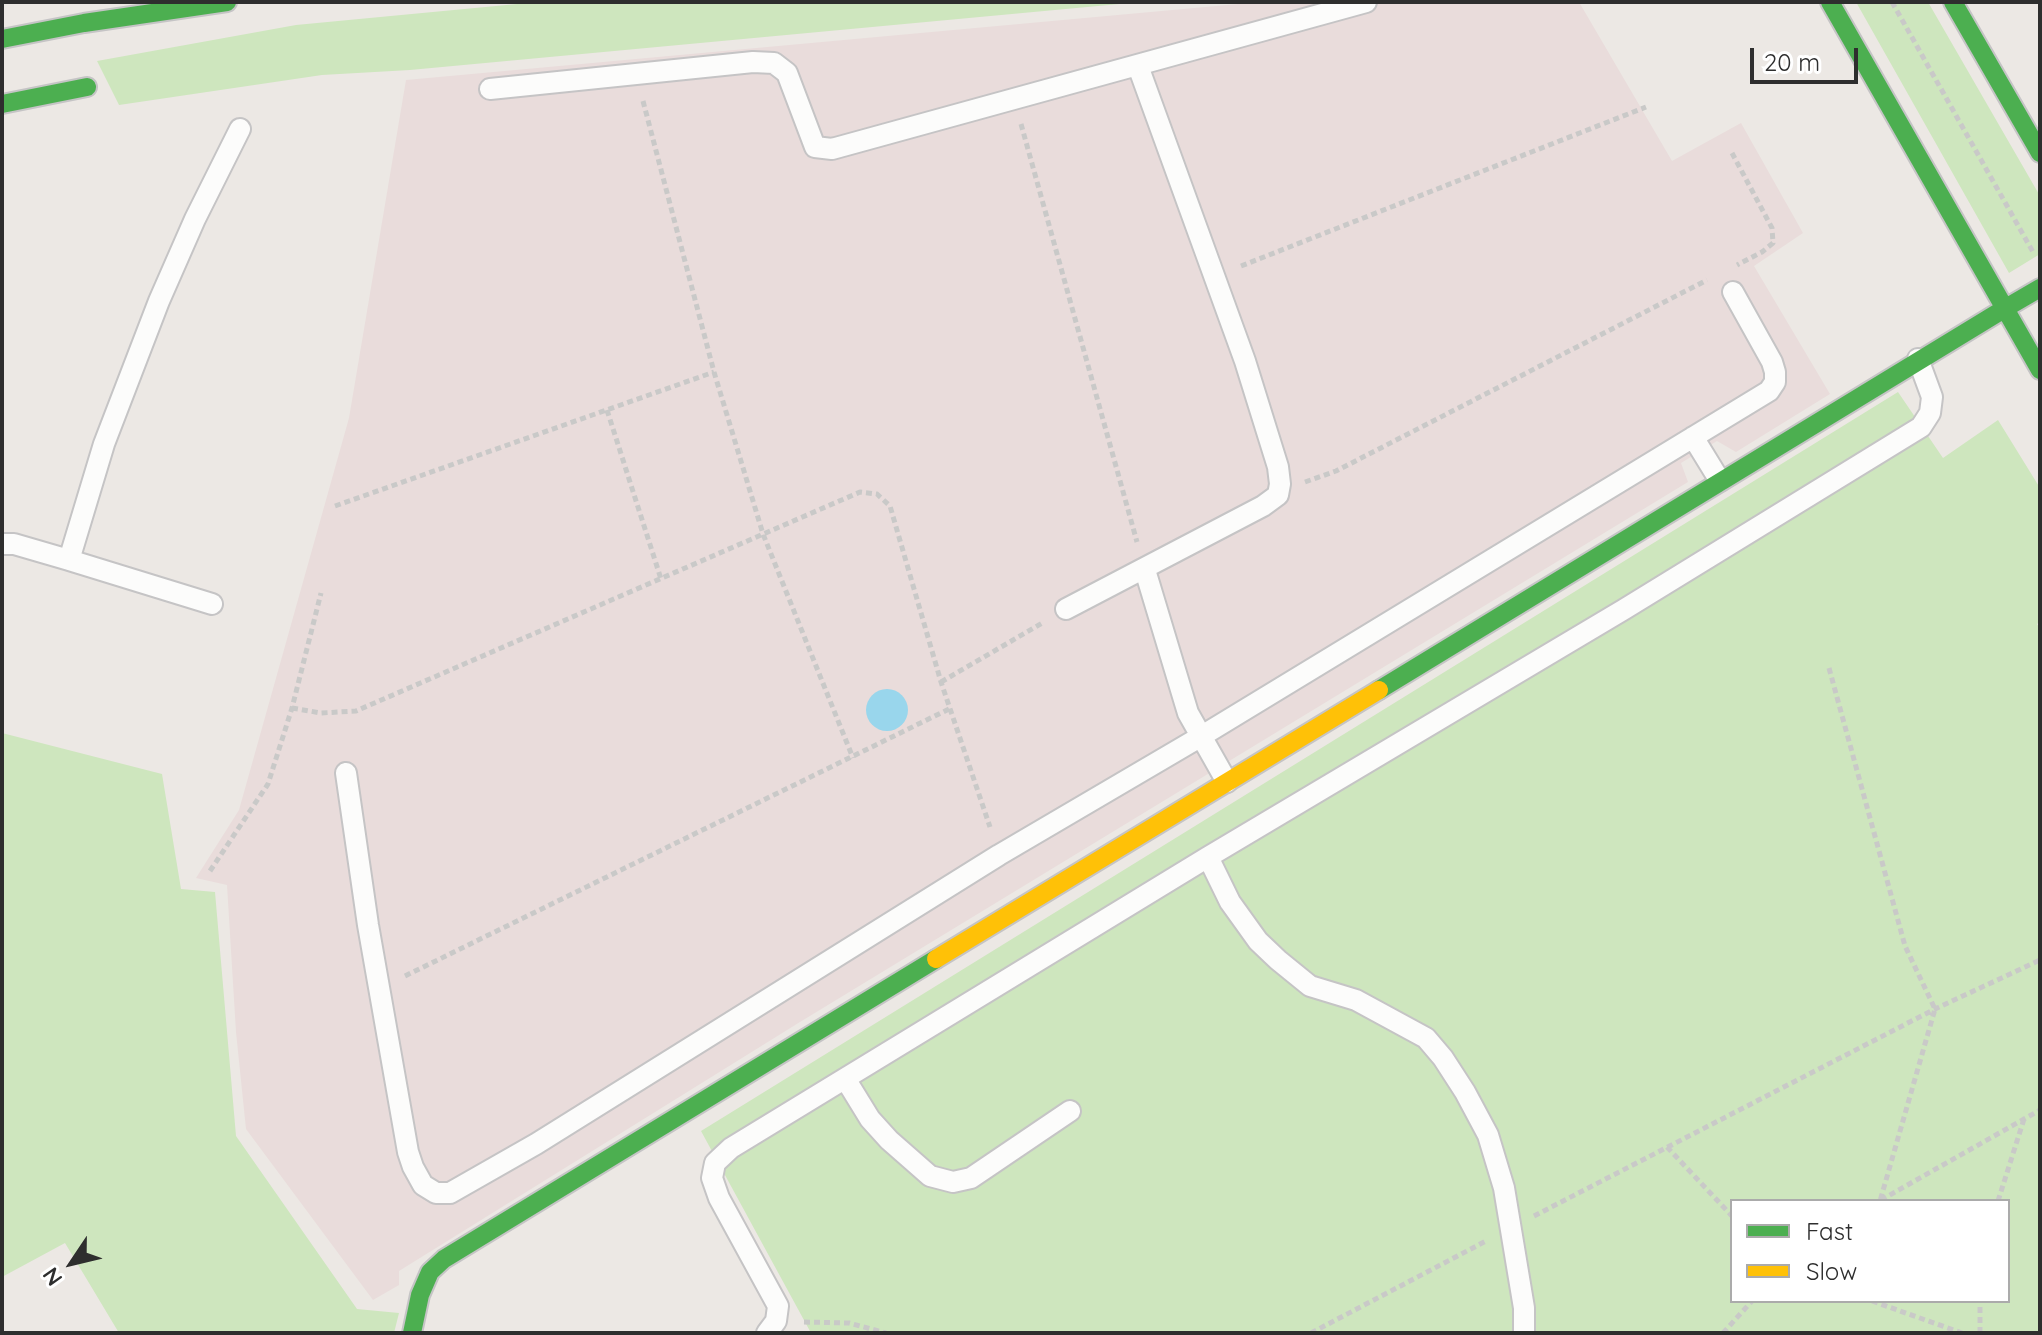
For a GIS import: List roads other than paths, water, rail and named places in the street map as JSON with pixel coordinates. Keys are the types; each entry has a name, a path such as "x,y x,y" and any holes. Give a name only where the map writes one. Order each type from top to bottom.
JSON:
{"street":[{"path":"2,39 84,23 227,2"},
{"path":"1830,2 2040,370"},
{"path":"1953,2 2040,153"},
{"path":"2,104 87,87"},
{"path":"412,1333 420,1295 430,1272 444,1259 1918,359 2040,288"}],"lane":[{"path":"490,89 753,62 774,63 787,73 815,147 832,149 1366,2"},
{"path":"1066,609 1263,506 1278,495 1280,484 1278,467 1245,361 1138,66"},
{"path":"69,560 104,444 159,301 240,129"},
{"path":"346,773 379,989 413,1167 423,1185 436,1193 450,1193 536,1144 999,855 1200,737 1769,391 1775,382 1772,362 1733,292"},
{"path":"772,1327 778,1306 719,1198 712,1178 715,1163 731,1148 1921,427 1930,413 1932,397 1918,359"},
{"path":"1693,437 1720,481"},
{"path":"2,544 14,544 212,604"},
{"path":"1145,570 1188,713 1227,782"},
{"path":"1208,857 1230,902 1258,941 1278,960 1310,986 1356,1000 1426,1038 1443,1058 1488,1135 1504,1188 1524,1308 1524,1333"},
{"path":"846,1080 870,1119 889,1140 930,1176 953,1182 971,1178 1070,1111"}],"water":[{"path":"887,689 902,695 908,710 902,725 887,731 872,725 866,710 872,695"}]}
